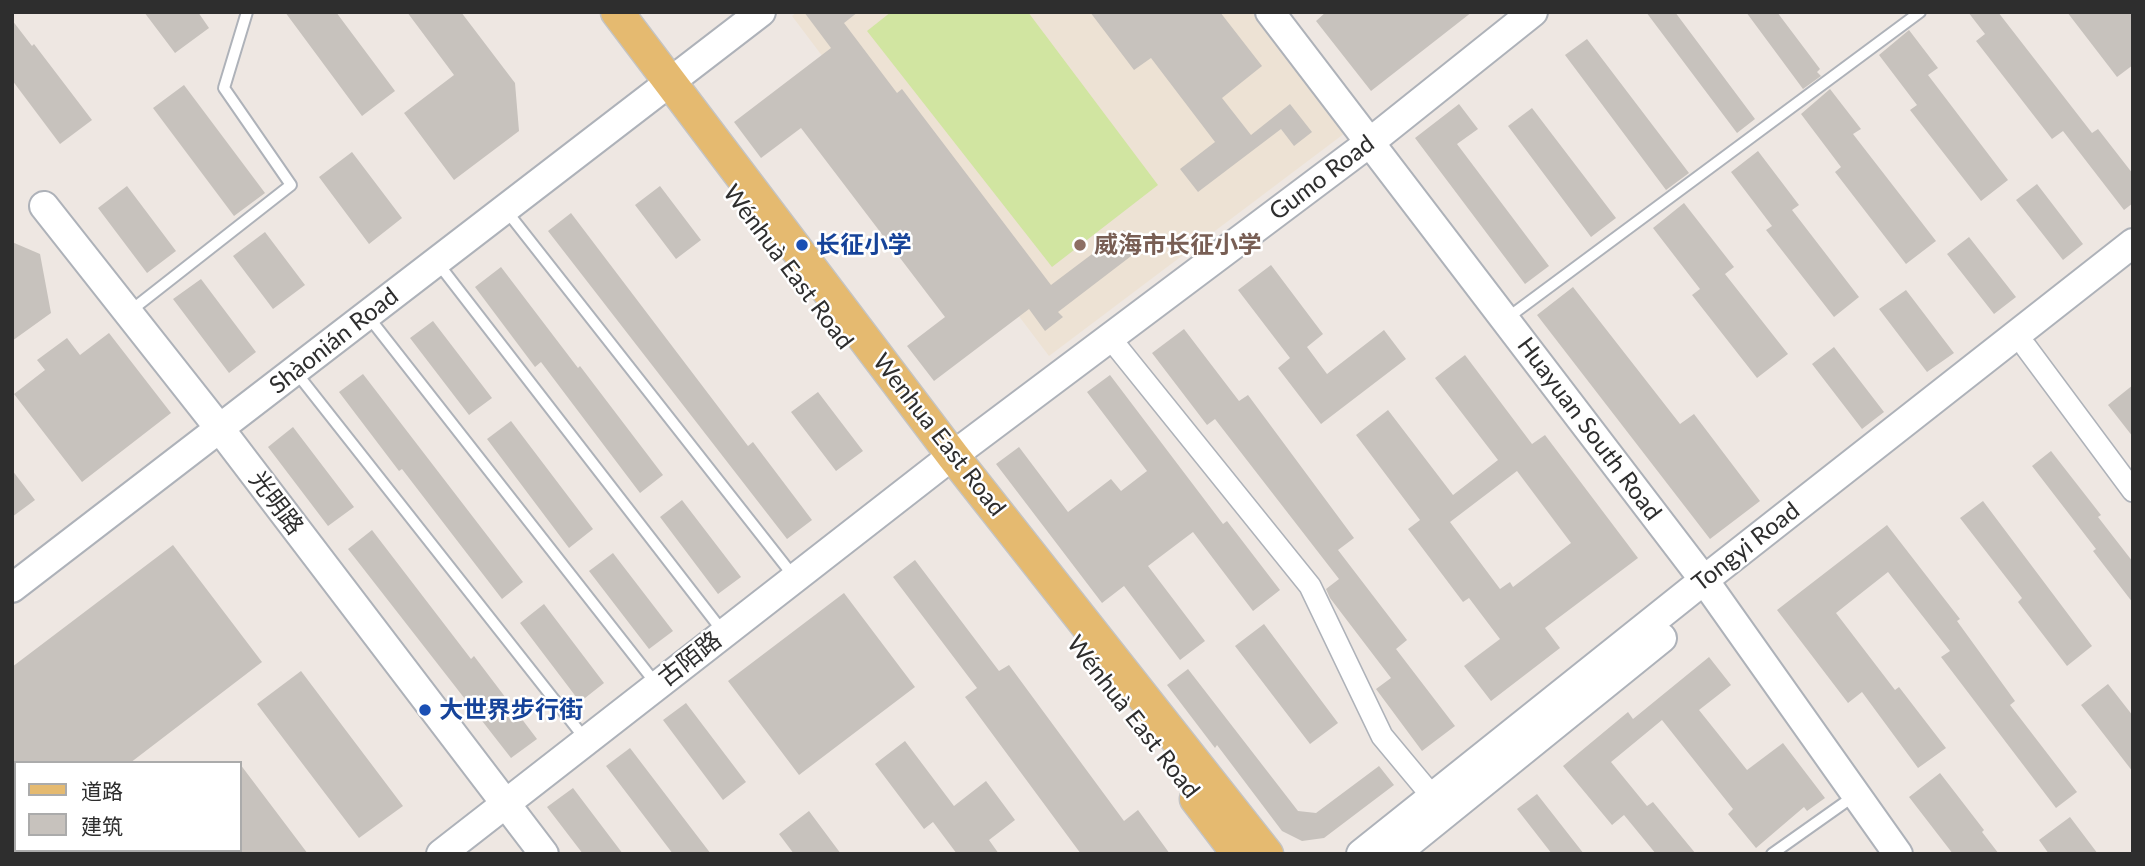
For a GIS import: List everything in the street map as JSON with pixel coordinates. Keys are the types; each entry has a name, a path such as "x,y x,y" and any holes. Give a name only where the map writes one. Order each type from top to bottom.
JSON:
{"main road":[{"name":"Wénhuà East Road","path":"594,12 663,87 1238,854"},
{"path":"617,12 663,87"},
{"name":"Wenhua East Road","path":"946,461 1267,854"}],"street":[{"name":"Shàonián Road","path":"12,588 761,12"},
{"name":"Huayuan South Road","path":"1270,12 1709,588 1898,854"},
{"name":"Gumo Road","path":"946,461 1369,143 1533,12"},
{"name":"光明路","path":"44,206 220,429 544,854"},
{"name":"Tongyi Road","path":"1395,854 1709,588 2133,243"},
{"name":"Tongyi Road","path":"1361,854 1432,796 2026,347 2133,263"},
{"path":"1110,338 1310,586 1382,736 1432,796"},
{"path":"2026,347 2133,491"},
{"name":"古陌路","path":"441,854 946,461"}],"lane":[{"path":"129,312 291,185 223,88 247,12"},
{"path":"1506,319 1920,12"},
{"path":"505,209 795,578"},
{"path":"437,262 724,633"},
{"path":"367,315 657,685"},
{"path":"295,371 586,741"},
{"path":"1772,854 1856,794"}],"shaded area":[{"name":"威海市长征小学","path":"797,12 1253,12 1345,133 1049,356 792,16"}],"green space":[{"path":"891,12 1028,12 1158,185 1052,267 867,31"}],"building":[{"path":"144,12 198,12 209,28 175,53"},
{"path":"285,12 336,12 395,91 362,116"},
{"path":"407,12 461,12 515,83 519,131 454,180 404,113 454,75"},
{"path":"804,12 858,12 844,23 897,93 902,89 1051,285 1124,230 1139,250 1058,312 1063,317 1045,331 1029,309 934,381 907,346 945,317 801,128 761,158 734,122 831,48"},
{"path":"1090,12 1220,12 1262,66 1222,98 1251,135 1290,104 1312,132 1294,146 1281,129 1198,192 1180,169 1215,142 1151,58 1134,70"},
{"path":"1326,12 1472,12 1371,91 1316,21"},
{"path":"1646,12 1675,12 1755,119 1737,133"},
{"path":"1746,12 1777,12 1820,69 1817,72 1821,76 1803,89"},
{"path":"1968,12 1998,12 2092,133 2098,129 2133,174 2133,203 2124,210 2063,131 2052,139 1976,41 1985,34"},
{"path":"2067,12 2133,12 2133,65 2117,77"},
{"path":"12,20 32,46 34,44 92,120 60,144 12,80"},
{"path":"1909,30 1938,68 1928,75 2008,180 1981,201 1910,110 1917,105 1879,55"},
{"path":"1587,39 1689,173 1666,190 1565,55"},
{"path":"184,85 265,193 234,216 153,108"},
{"path":"1830,89 1861,129 1853,134 1936,241 1906,264 1835,172 1841,167 1801,114"},
{"path":"1459,104 1478,129 1457,144 1549,266 1525,284 1415,138"},
{"path":"1532,108 1616,218 1591,237 1508,126"},
{"path":"1758,151 1799,205 1792,210 1859,297 1834,317 1766,230 1772,226 1731,172"},
{"path":"352,152 402,218 369,244 319,177"},
{"path":"2037,184 2083,244 2063,260 2016,200"},
{"path":"127,186 176,251 147,273 98,208"},
{"path":"660,186 701,240 676,259 635,205"},
{"path":"1684,203 1734,267 1725,274 1788,354 1757,378 1692,295 1700,289 1653,228"},
{"path":"571,213 748,446 753,442 812,520 787,539 548,231"},
{"path":"265,232 305,285 273,309 233,256"},
{"path":"1969,237 2016,297 1994,314 1947,254"},
{"path":"12,242 40,254 51,313 12,341"},
{"path":"1271,265 1323,334 1307,347 1327,374 1384,330 1406,359 1321,424 1278,368 1290,358 1238,290"},
{"path":"501,267 663,475 640,493 541,362 535,367 475,287"},
{"path":"201,279 256,352 229,373 173,299"},
{"path":"1573,287 1680,424 1694,414 1760,501 1710,539 1537,315"},
{"path":"1906,290 1954,353 1927,372 1879,309"},
{"path":"433,321 492,398 469,415 410,338"},
{"path":"1184,329 1239,401 1248,395 1354,538 1338,550 1407,640 1396,649 1455,726 1422,751 1376,689 1391,678 1330,598 1326,589 1339,579 1215,419 1207,425 1152,353"},
{"path":"109,333 171,413 82,482 14,394 45,370 37,360 67,338 80,355"},
{"path":"1834,347 1884,412 1862,429 1812,364"},
{"path":"1465,355 1532,444 1545,435 1638,558 1545,628 1560,648 1491,701 1464,666 1500,639 1469,598 1463,602 1408,529 1420,520 1356,435 1388,410 1453,495 1498,460 1435,378","holes":["1517,471 1571,543 1513,587 1510,582 1500,589 1450,522"]},
{"path":"363,374 523,582 502,599 339,392"},
{"path":"1110,375 1223,524 1227,521 1280,590 1253,611 1193,532 1148,566 1205,641 1180,660 1124,586 1102,603 996,464 1019,447 1068,512 1111,479 1121,491 1147,471 1087,392"},
{"path":"2133,385 2133,437 2108,405"},
{"path":"818,392 863,451 836,471 791,412"},
{"path":"511,421 593,529 569,548 487,439"},
{"path":"293,427 354,507 328,526 268,447"},
{"path":"2051,451 2101,515 2098,517 2133,562 2133,603 2093,551 2096,549 2032,466"},
{"path":"12,470 35,500 12,517"},
{"path":"682,500 741,577 718,594 660,517"},
{"path":"1983,501 2092,646 2067,666 2018,602 2022,598 1960,518"},
{"path":"1887,525 1960,619 1957,621 2015,701 2010,705 2077,792 2056,808 1941,657 1950,651 1888,572 1836,613 1895,690 1899,687 1946,748 1918,768 1862,692 1848,703 1777,610"},
{"path":"372,530 471,659 474,656 537,739 511,758 348,549"},
{"path":"173,545 262,662 133,761 12,763 12,667"},
{"path":"613,553 673,631 649,649 589,571"},
{"path":"915,560 999,671 1009,665 1124,821 1138,810 1170,854 1081,854 965,697 977,688 893,577"},
{"path":"844,593 915,687 799,775 728,681"},
{"path":"544,604 604,683 580,702 520,623"},
{"path":"1264,624 1338,723 1310,744 1235,646"},
{"path":"1709,657 1731,685 1699,710 1747,770 1783,743 1825,798 1807,811 1804,807 1756,848 1728,814 1733,809 1662,720 1611,762 1647,806 1653,802 1696,854 1656,854 1624,815 1612,825 1563,766 1628,712 1633,719"},
{"path":"1188,669 1298,811 1316,813 1379,766 1394,785 1324,838 1302,841 1282,831 1217,745 1215,748 1167,685"},
{"path":"301,671 403,806 359,838 257,704"},
{"path":"2108,684 2133,716 2133,772 2081,705"},
{"path":"686,703 746,782 723,800 663,720"},
{"path":"905,741 954,806 986,781 1015,820 989,840 999,854 957,854 933,822 924,829 875,764"},
{"path":"630,748 711,854 673,854 606,766"},
{"path":"242,767 308,854 240,854 242,852"},
{"path":"1940,773 1999,854 1953,854 1909,797"},
{"path":"573,788 623,854 583,854 547,807"},
{"path":"1537,794 1584,854 1552,854 1517,809"},
{"path":"809,811 841,854 794,854 779,834"},
{"path":"2070,817 2098,854 2049,854 2039,840"}],"place":[{"name":"长征小学","path":"802,245"},
{"name":"威海市长征小学","path":"1080,245"},
{"name":"大世界步行街","path":"425,710"}]}
